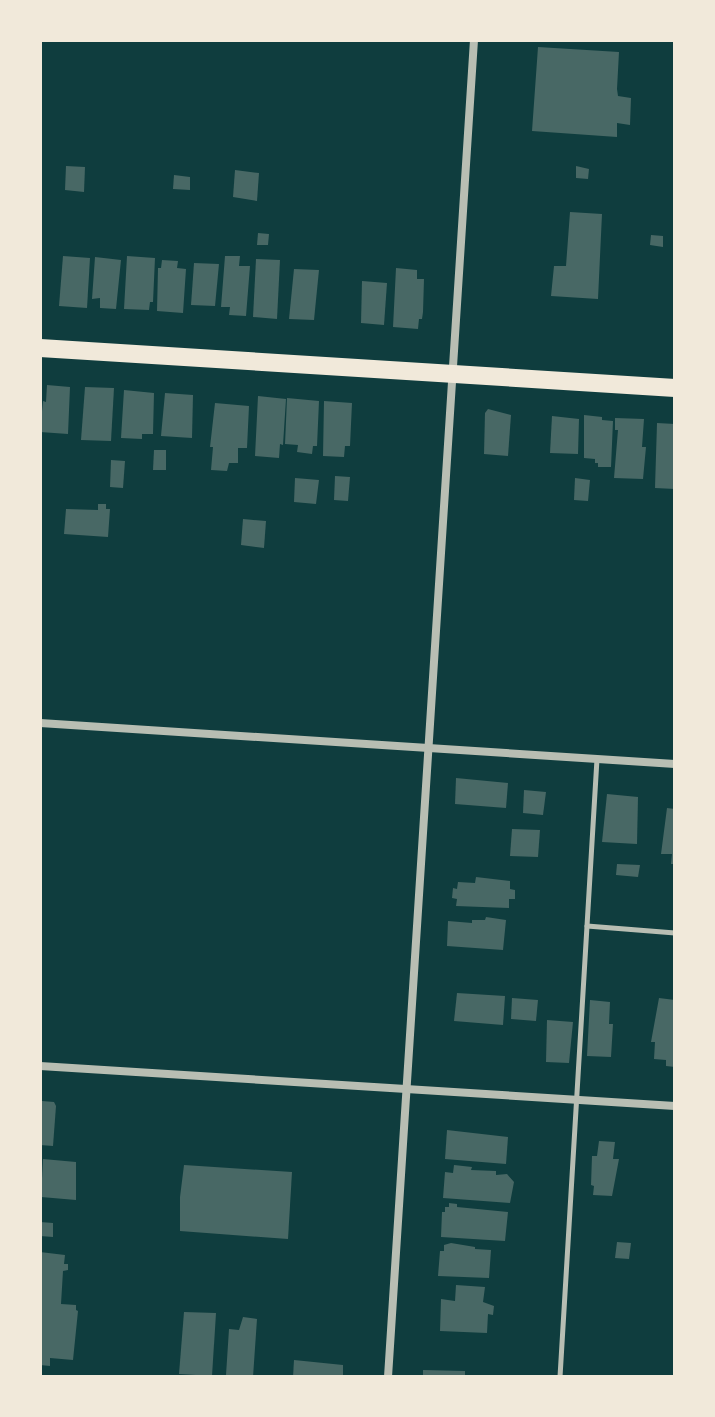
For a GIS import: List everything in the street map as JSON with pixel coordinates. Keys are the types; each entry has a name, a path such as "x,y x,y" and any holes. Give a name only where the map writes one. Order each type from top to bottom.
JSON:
{"main road":[{"path":"40,348 675,388"}],"street":[{"path":"388,1377 474,40"},
{"path":"40,723 675,764"},
{"path":"40,1066 675,1106"}],"lane":[{"path":"560,1377 597,759"},
{"path":"587,926 675,933"}],"building":[{"path":"538,47 619,52 618,96 631,98 630,125 617,123 617,137 532,131"},
{"path":"66,166 85,167 84,192 65,190"},
{"path":"576,166 589,169 588,179 576,178"},
{"path":"235,170 259,173 257,201 233,197"},
{"path":"174,175 190,177 190,190 173,189"},
{"path":"570,212 602,214 598,299 551,296 554,266 566,266"},
{"path":"258,233 269,234 268,245 257,245"},
{"path":"651,235 663,236 663,247 650,245"},
{"path":"63,256 90,258 87,308 59,306"},
{"path":"127,256 155,258 153,302 150,302 149,310 124,309"},
{"path":"225,256 240,256 239,266 250,266 246,316 229,315 230,307 221,307"},
{"path":"95,257 121,260 116,309 100,308 100,298 92,299"},
{"path":"256,259 280,260 277,319 253,317"},
{"path":"162,260 178,261 177,268 186,269 183,313 157,311 158,268 161,268"},
{"path":"194,263 219,264 215,306 191,305"},
{"path":"396,268 417,270 417,279 424,279 423,312 418,329 393,327"},
{"path":"294,269 319,270 314,320 289,319"},
{"path":"362,281 387,283 384,325 361,323"},
{"path":"47,385 70,387 68,434 40,432"},
{"path":"85,387 114,388 111,441 81,440"},
{"path":"124,390 154,393 153,434 142,434 142,439 121,438"},
{"path":"165,393 193,395 192,438 161,436"},
{"path":"258,396 286,399 283,445 280,444 279,458 255,456"},
{"path":"287,398 319,401 317,446 313,446 312,454 297,452 298,445 285,444"},
{"path":"324,401 352,403 350,446 345,446 344,457 323,456"},
{"path":"215,403 249,406 247,448 238,448 238,463 229,463 227,471 211,470"},
{"path":"488,409 511,415 508,456 484,454 485,413"},
{"path":"584,415 613,421 611,467 598,467 595,459 584,458"},
{"path":"552,416 579,419 578,454 550,453"},
{"path":"615,418 644,419 642,447 646,447 643,479 614,478 618,430 615,430"},
{"path":"657,423 675,424 675,489 655,488"},
{"path":"154,450 166,450 166,470 153,470"},
{"path":"111,460 125,461 123,488 110,487"},
{"path":"335,476 350,477 348,501 334,500"},
{"path":"295,478 319,480 316,504 294,502"},
{"path":"575,478 590,480 588,501 574,500"},
{"path":"98,504 106,504 106,509 110,509 108,537 64,534 66,509 98,510"},
{"path":"243,519 266,521 264,548 241,545"},
{"path":"456,778 508,783 506,808 455,804"},
{"path":"524,790 546,792 543,815 523,813"},
{"path":"607,794 638,797 637,844 602,842"},
{"path":"667,808 675,809 675,864 671,864 672,854 661,854"},
{"path":"512,829 540,830 538,857 510,856"},
{"path":"617,864 640,865 638,877 616,875"},
{"path":"476,877 510,881 510,889 515,890 515,899 509,899 509,908 456,906 457,899 452,898 453,888 457,889 458,882 475,883"},
{"path":"486,917 506,920 503,950 447,946 448,921 472,923 472,920 485,920"},
{"path":"457,993 505,996 503,1025 454,1021"},
{"path":"512,998 538,1000 536,1021 511,1019"},
{"path":"659,998 675,1000 675,1067 666,1066 666,1060 654,1059 655,1042 651,1042"},
{"path":"590,1000 610,1002 609,1024 613,1024 611,1057 587,1056"},
{"path":"547,1020 573,1022 569,1063 546,1062"},
{"path":"42,1101 54,1102 56,1106 53,1146 40,1145"},
{"path":"447,1130 508,1137 506,1164 445,1159"},
{"path":"599,1141 615,1142 613,1159 619,1159 612,1196 593,1195 592,1156 597,1156"},
{"path":"43,1159 76,1162 76,1200 41,1197"},
{"path":"184,1165 292,1172 288,1239 180,1231"},
{"path":"454,1165 472,1167 471,1170 496,1171 496,1175 507,1174 514,1182 510,1203 443,1198 445,1172 453,1173"},
{"path":"449,1203 457,1204 457,1207 508,1212 505,1241 441,1237 442,1212 449,1207"},
{"path":"40,1222 53,1223 53,1237 40,1236"},
{"path":"617,1242 631,1243 629,1259 615,1258"},
{"path":"451,1243 491,1250 489,1278 438,1276 440,1251 444,1251 444,1245"},
{"path":"40,1252 65,1255 64,1264 68,1264 68,1270 63,1271 61,1304 76,1305 78,1311 73,1360 50,1358 50,1366 40,1365"},
{"path":"456,1285 485,1287 483,1302 494,1306 493,1315 488,1314 487,1333 440,1331 441,1299 455,1301"},
{"path":"184,1312 216,1313 212,1376 179,1374"},
{"path":"243,1317 257,1319 253,1377 226,1375 229,1329 239,1330"},
{"path":"294,1360 343,1365 343,1377 293,1377"},
{"path":"423,1370 465,1371 465,1377 423,1377"}]}
